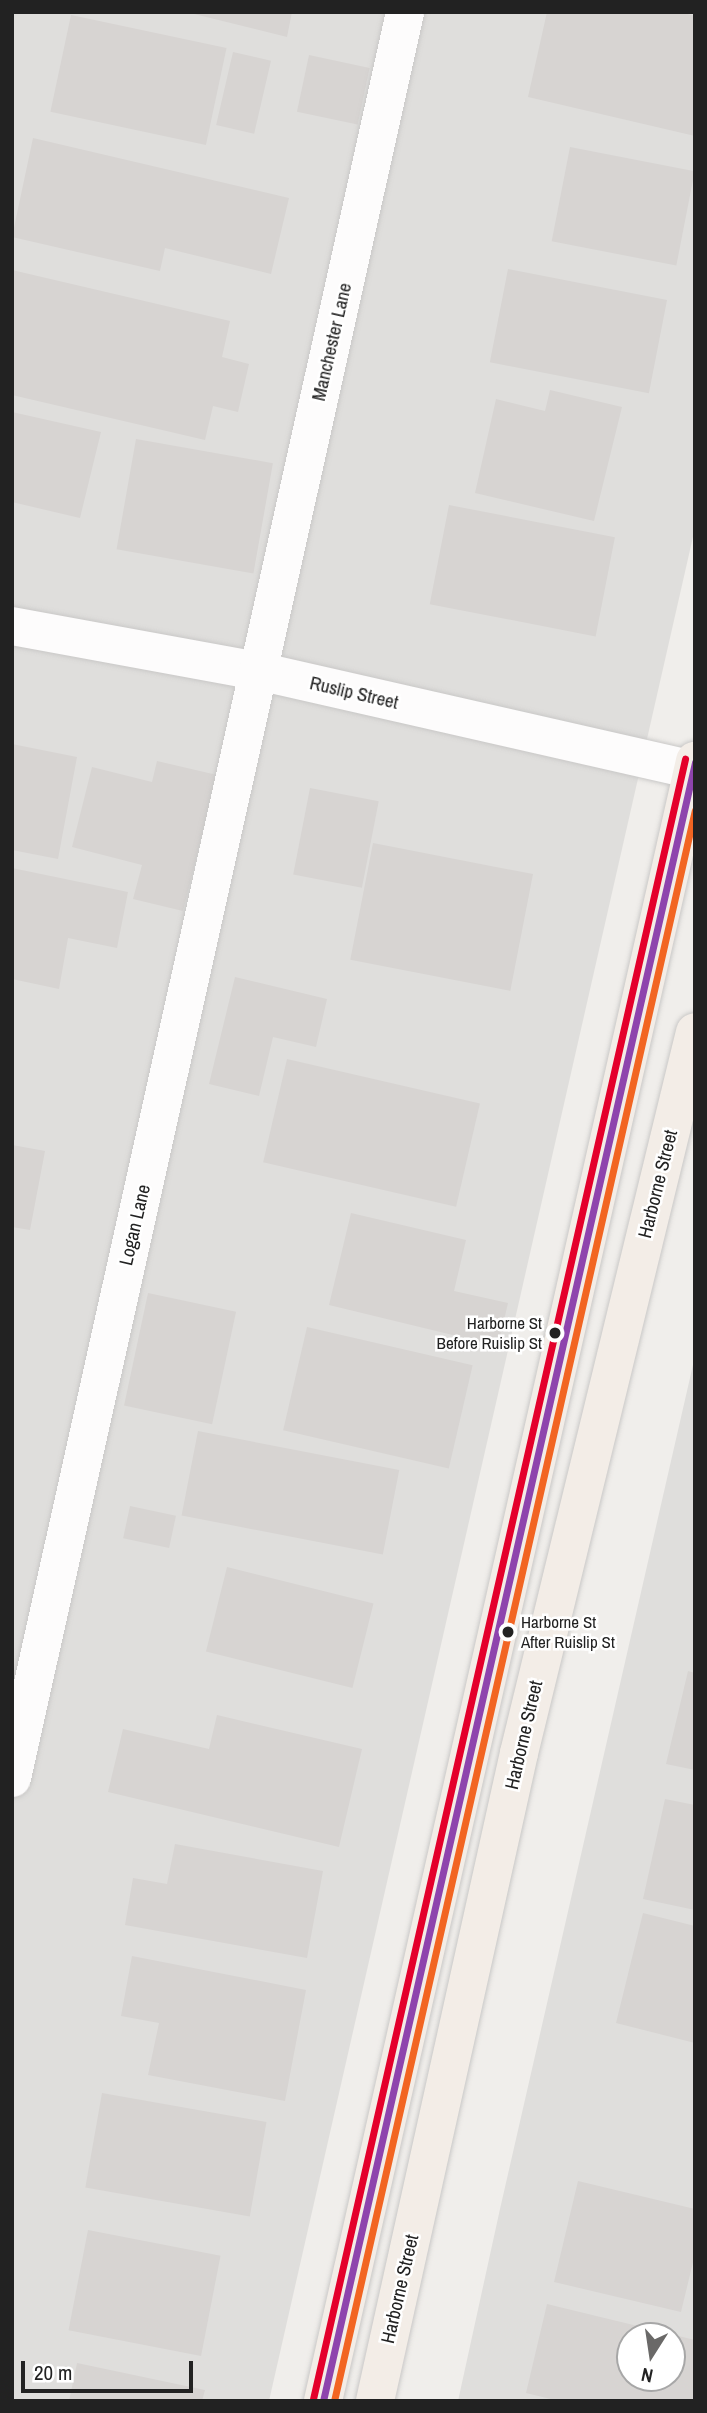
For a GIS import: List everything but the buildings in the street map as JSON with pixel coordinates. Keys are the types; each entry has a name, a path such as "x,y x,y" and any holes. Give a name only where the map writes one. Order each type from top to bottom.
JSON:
{"main road":[{"path":"323,2401 694,767"},
{"name":"Harborne Street","path":"375,2401 523,1739 695,1032"}],"street":[{"name":"Manchester Lane","path":"258,671 405,12"},
{"name":"Ruslip Street","path":"12,626 258,671 694,767"},
{"name":"Logan Lane","path":"12,1778 258,671"}],"shaded area":[{"path":"12,12 695,12 695,528 269,2401 12,2401"},
{"path":"695,1356 695,2401 458,2401 500,2209"}],"transit line":[{"path":"313,2399 685,759"},
{"path":"323,2401 695,762"},
{"path":"334,2401 695,810"}],"place":[{"name":"Harborne St Before Ruislip St","path":"555,1333"},
{"name":"Harborne St After Ruislip St","path":"508,1632"}]}
